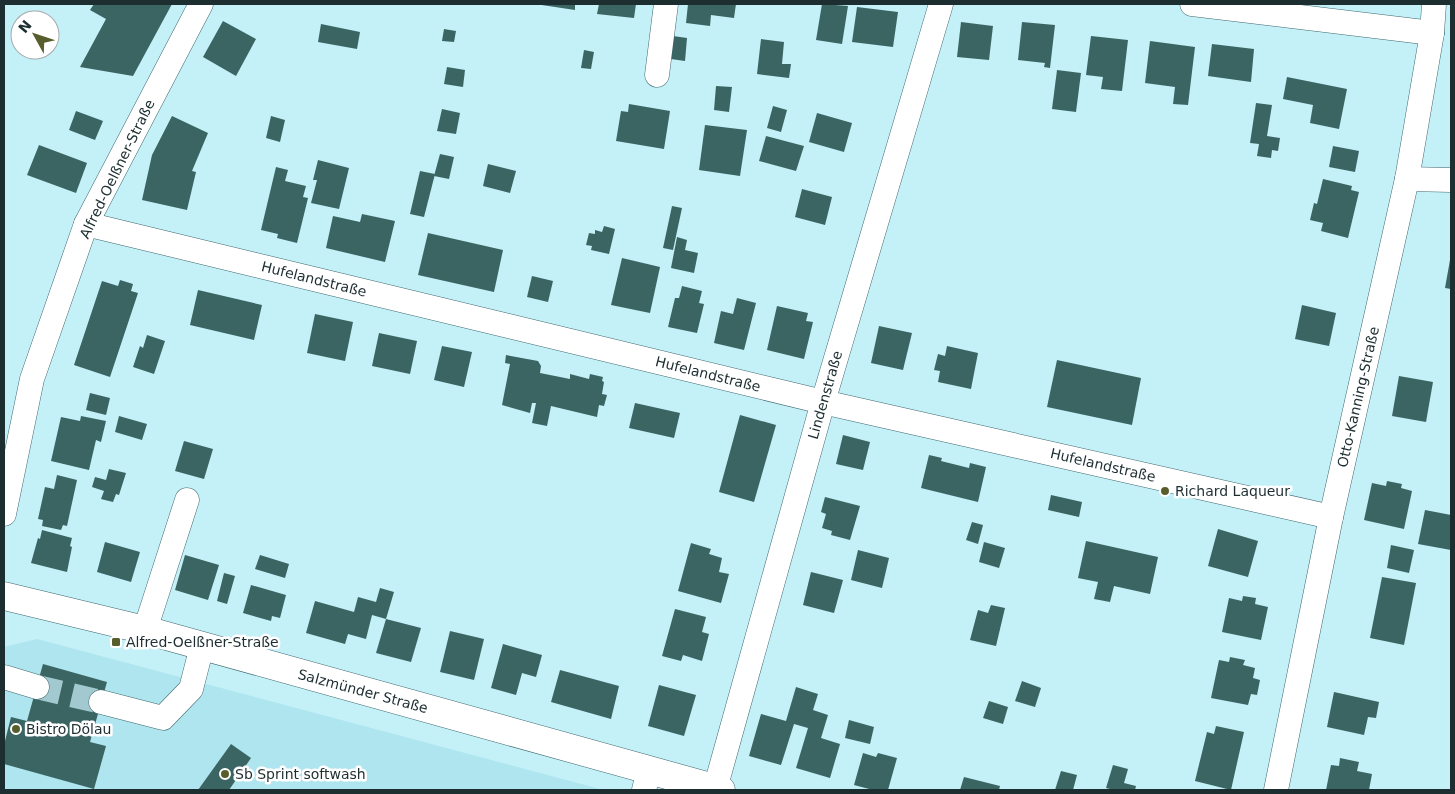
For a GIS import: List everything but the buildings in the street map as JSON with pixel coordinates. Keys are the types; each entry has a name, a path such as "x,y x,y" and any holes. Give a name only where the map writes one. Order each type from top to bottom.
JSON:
{"main road":[{"name":"Salzmünder Straße","path":"4,596 145,630 202,646 647,780 718,789"}],"street":[{"name":"Alfred-Oelßner-Straße","path":"4,514 32,379 86,224 201,4"},
{"path":"658,75 666,4"},
{"name":"Lindenstraße","path":"718,789 823,402 941,4"},
{"path":"1192,4 1432,33"},
{"name":"Otto-Kanning-Straße","path":"1276,790 1331,517 1406,179 1432,33 1434,4"},
{"path":"1406,179 1451,180"},
{"name":"Hufelandstraße","path":"86,224 823,402 1331,517"},
{"path":"145,630 187,500"},
{"path":"101,702 163,718 191,689 202,646"},
{"path":"4,677 37,686"}],"shaded area":[{"path":"37,639 604,790 4,790 4,647"}],"tunnel":[{"path":"37,687 101,702"}],"place":[{"name":"Richard Laqueur","path":"1165,491"},
{"name":"Alfred-Oelßner-Straße","path":"116,642"},
{"name":"Bistro Dölau","path":"16,729"},
{"name":"Sb Sprint softwash","path":"225,774"}]}
